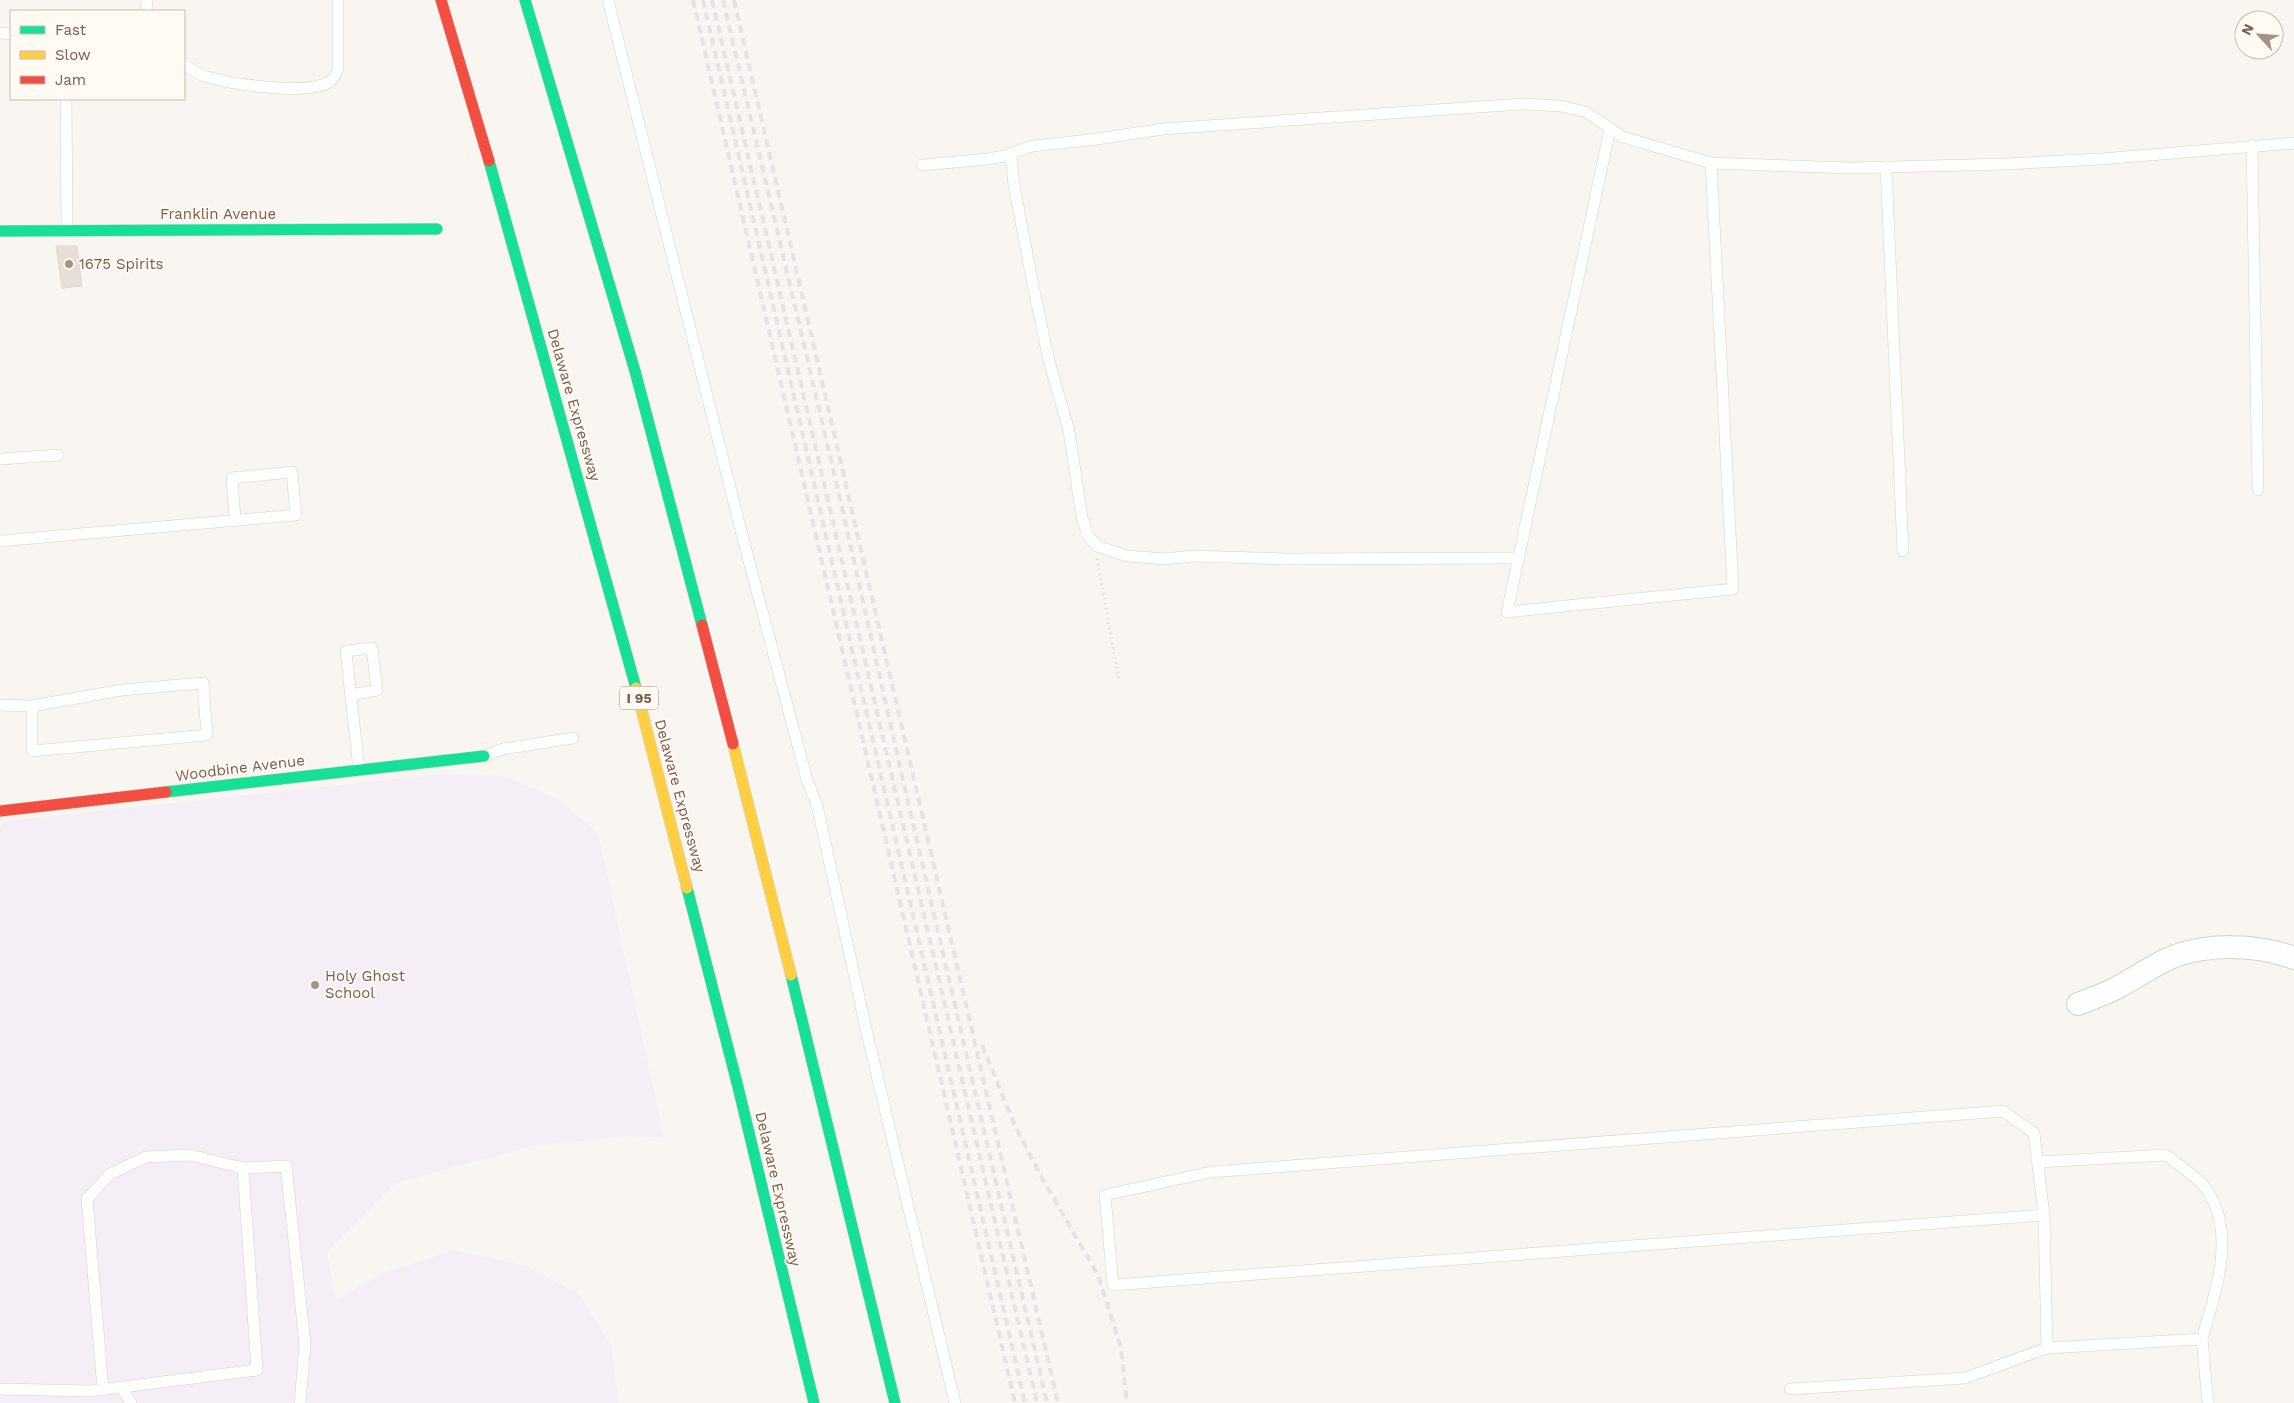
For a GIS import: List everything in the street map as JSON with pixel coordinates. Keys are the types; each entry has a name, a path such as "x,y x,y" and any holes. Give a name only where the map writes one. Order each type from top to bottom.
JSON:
{"main road":[{"name":"Delaware Expressway","path":"440,0 504,213 621,627 712,982 814,1403"},
{"path":"525,1 642,399 749,803 895,1403"},
{"name":"Franklin Avenue","path":"0,231 437,229"},
{"name":"Woodbine Avenue","path":"0,811 484,756"}],"street":[{"path":"2078,1004 2120,986 2145,970 2172,958 2196,952 2229,948 2259,949 2294,958"}],"lane":[{"path":"185,65 203,76 256,85 314,88 329,82 338,69 338,0"},
{"path":"608,0 760,608 808,780 817,805 866,1029 955,1403"},
{"path":"66,100 67,230"},
{"path":"922,165 988,159 1011,154 1032,146 1090,140 1163,129 1522,104 1560,106 1586,112 1623,136 1711,163 1851,168 1886,167 2101,159 2294,143"},
{"path":"1610,129 1507,612 1733,590 1711,163"},
{"path":"2252,145 2258,490"},
{"path":"1011,154 1014,185 1033,285 1049,361 1069,431 1082,518 1089,537 1097,546 1127,556 1165,559 1193,556 1286,559 1518,558"},
{"path":"1886,167 1903,551"},
{"path":"0,459 58,455"},
{"path":"0,541 296,515 292,472 232,478 235,520"},
{"path":"0,705 32,706 122,690 203,683 207,735 32,751 32,706"},
{"path":"351,694 360,770"},
{"path":"484,756 503,749 573,738"},
{"path":"2044,1215 1113,1285 1105,1195 1211,1172 2002,1111 2034,1133 2044,1215 2047,1348"},
{"path":"102,1390 87,1199 110,1174 146,1156 190,1155 243,1168 286,1166 305,1344 300,1403"},
{"path":"2038,1162 2166,1155 2206,1189 2221,1222 2220,1273 2202,1339 2208,1403"},
{"path":"0,1389 102,1390 257,1370 243,1168"},
{"path":"1790,1389 1965,1378 2047,1348 2202,1339"},
{"path":"122,1388 131,1403"}],"path":[{"path":"1097,546 1097,569 1119,680"}],"shaded area":[{"name":"Holy Ghost School","path":"443,774 503,776 558,799 598,833 664,1138 629,1136 532,1146 395,1183 327,1252 336,1299 384,1273 455,1250 525,1266 579,1294 611,1346 619,1403 0,1403 0,827 6,821"}],"building":[{"name":"1675 Spirits","path":"56,246 77,246 82,286 62,288"}],"railway":[{"path":"693,0 1015,1403"},
{"path":"703,0 1025,1403"},
{"path":"712,0 1037,1403"},
{"path":"723,0 839,494 1047,1403"},
{"path":"734,0 1058,1403"},
{"path":"982,1045 1015,1126 1042,1178 1098,1275 1121,1348 1127,1403"}],"traffic: fast":[{"path":"525,0 635,371 702,625"},
{"path":"489,161 636,688"},
{"path":"0,231 437,229"},
{"path":"166,792 484,756"},
{"path":"687,888 738,1087 814,1403"},
{"path":"791,975 895,1403"}],"traffic: slow":[{"path":"636,688 687,888"},
{"path":"733,744 791,975"}],"traffic: jam":[{"path":"441,0 489,161"},
{"path":"702,625 733,744"},
{"path":"0,811 166,792"}],"place":[{"name":"1675 Spirits","path":"69,264"},
{"name":"Holy Ghost School","path":"315,985"}]}
